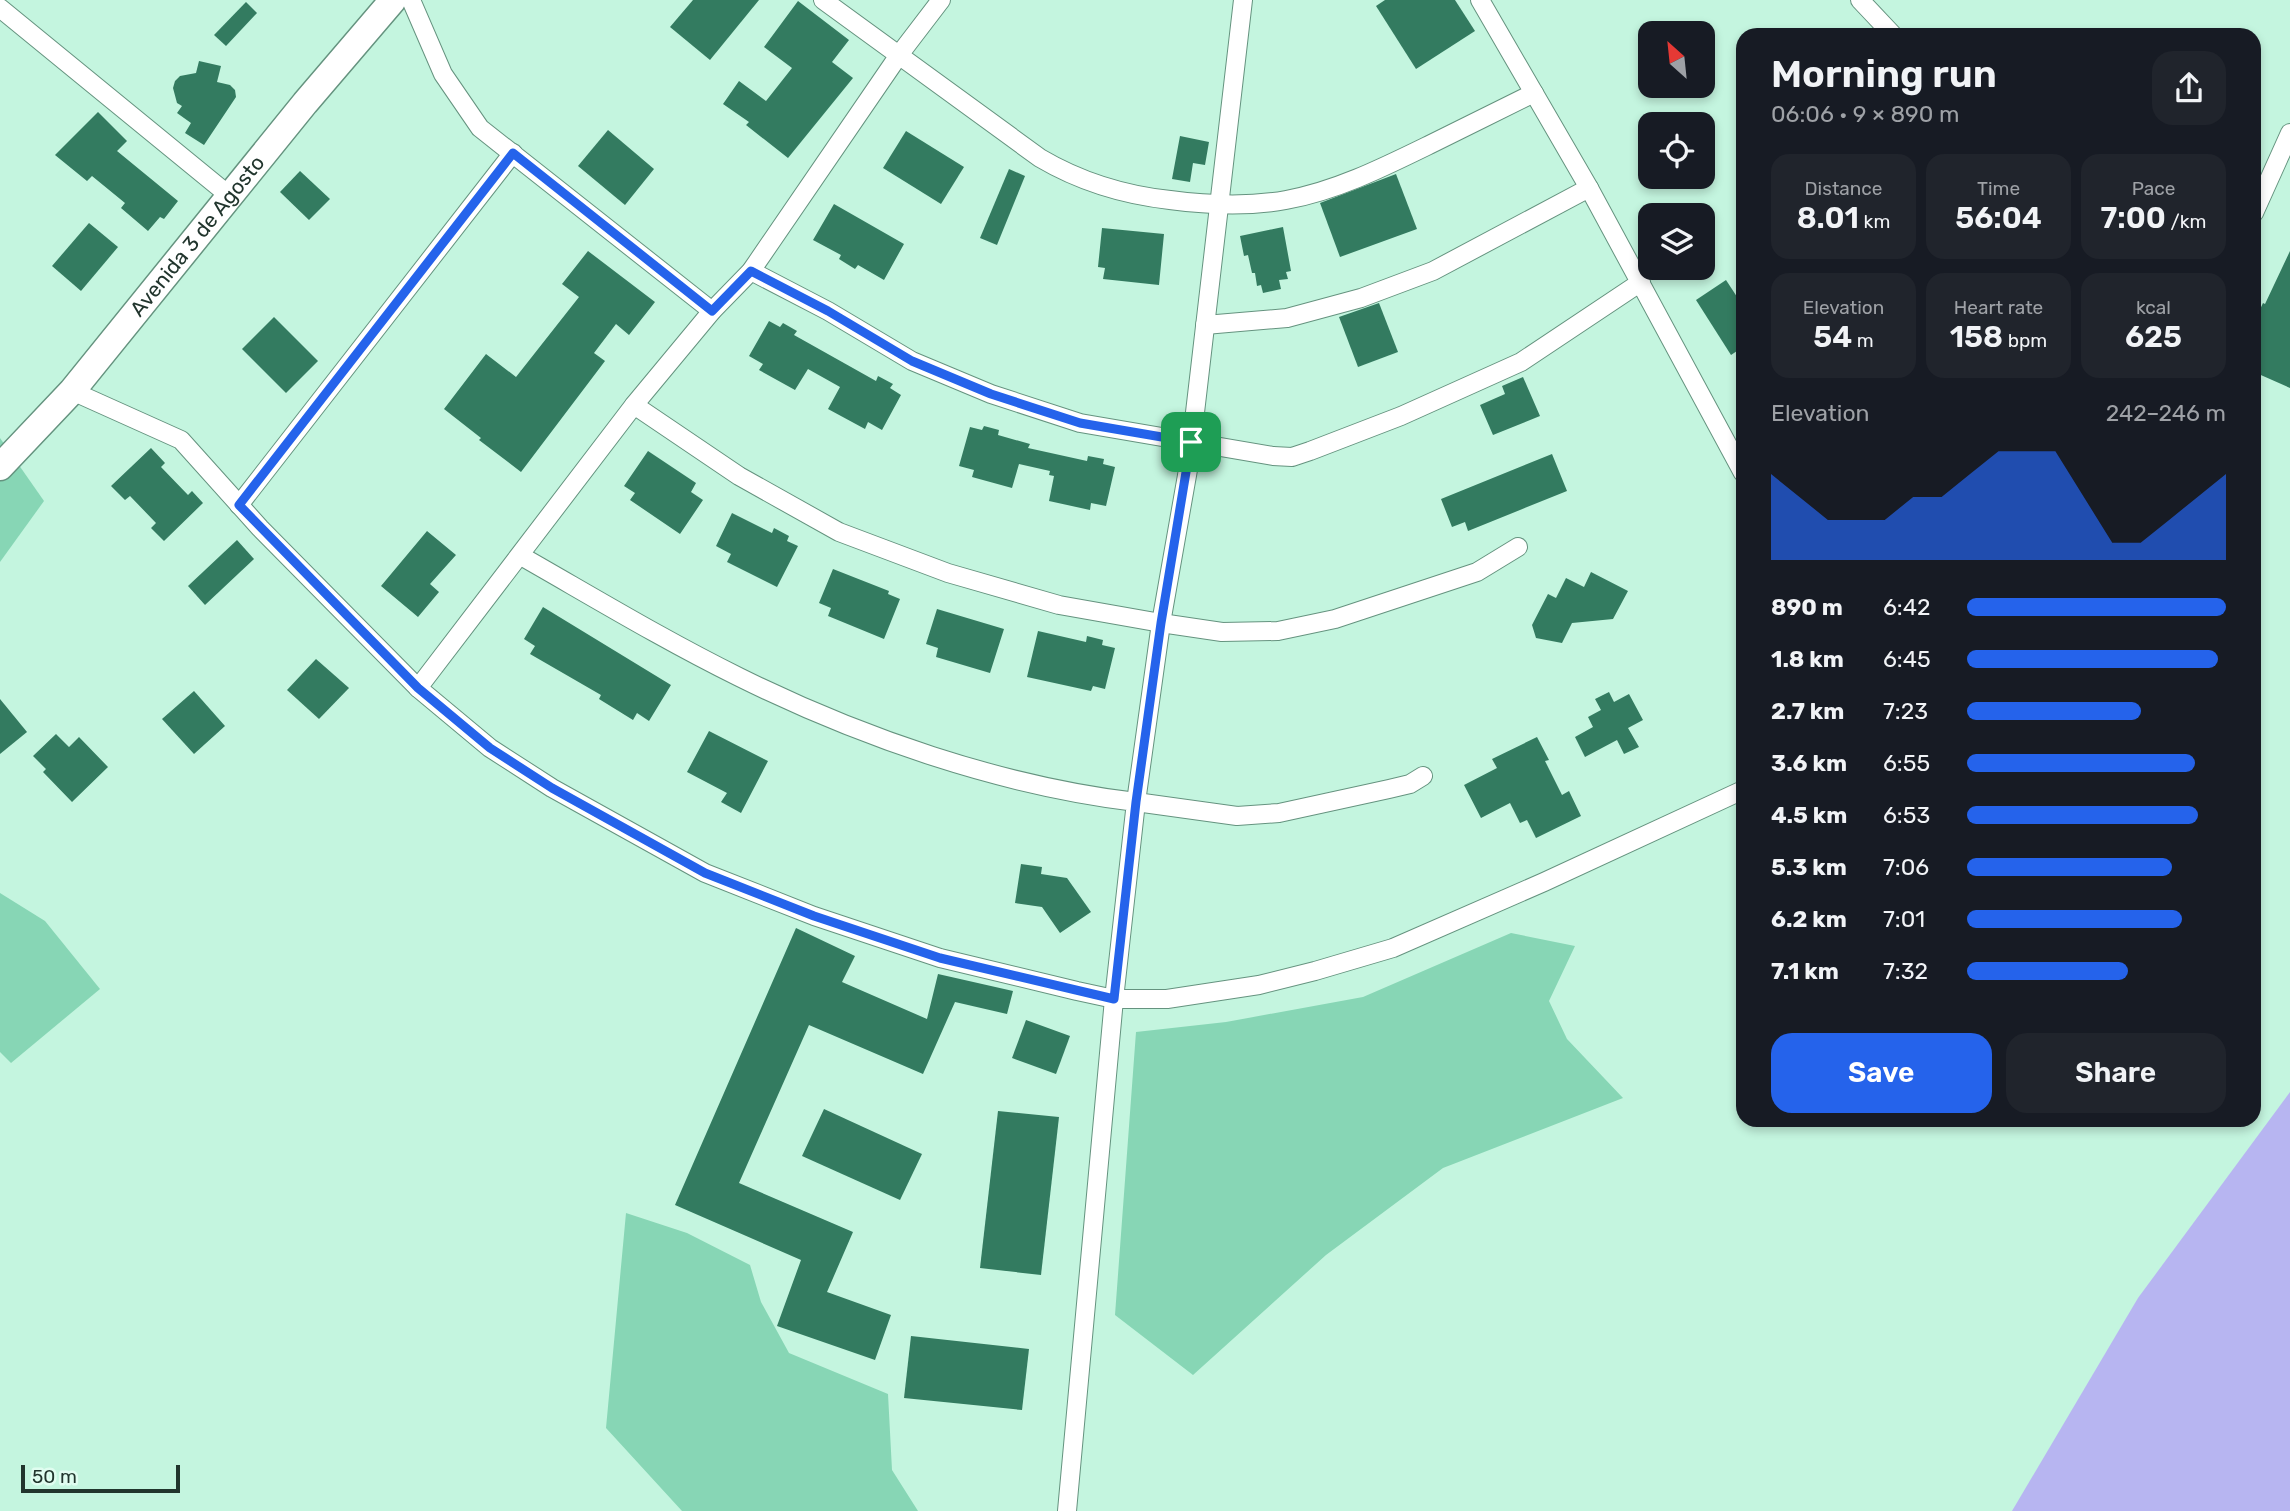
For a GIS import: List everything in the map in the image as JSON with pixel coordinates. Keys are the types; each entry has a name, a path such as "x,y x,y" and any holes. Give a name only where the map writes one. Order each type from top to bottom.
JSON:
{"street":[{"path":"823,0 1040,158 1065,173 1150,198 1219,206 1286,200 1338,186 1396,161 1534,93"},
{"path":"418,688 634,405 712,311 751,271 898,55 941,0"},
{"path":"1067,1511 1114,999 1136,802 1161,623 1191,442 1243,0"},
{"path":"1480,0 1590,188 1736,460"},
{"path":"1860,0 1886,28"},
{"path":"393,2 480,128 712,311"},
{"name":"Avenida 3 de Agosto","path":"0,467 72,391 305,103 393,2"},
{"path":"0,8 231,197"},
{"path":"2261,197 2290,133"},
{"path":"239,505 513,153"},
{"path":"1205,325 1287,318 1361,298 1433,271 1590,188"},
{"path":"751,271 828,311 912,361 991,394 1080,423 1292,457 1401,416 1521,362 1641,282"},
{"path":"72,391 181,440 239,505 418,688 490,748 541,782 705,873 814,916 940,958 1114,999 1167,999 1259,985 1393,948 1736,793"},
{"path":"634,405 738,476 839,532 948,573 1059,605 1161,623 1233,632 1278,631 1335,619 1477,572 1518,547"},
{"path":"521,556 738,676 834,720 981,771 1088,796 1237,816 1279,813 1410,784 1423,776"}],"green space":[{"path":"0,438 44,501 0,562"},
{"path":"0,893 45,921 100,989 11,1063 0,1052"},
{"path":"1511,933 1575,946 1549,1001 1567,1039 1623,1098 1443,1168 1326,1255 1193,1375 1115,1315 1136,1032 1226,1022 1363,997"},
{"path":"626,1213 687,1233 750,1265 761,1302 789,1353 888,1394 892,1470 918,1511 682,1511 606,1428"}],"water":[{"path":"2290,1092 2290,1511 2012,1511 2138,1298"}],"building":[{"path":"693,0 759,0 710,60 670,27"},
{"path":"1385,0 1455,0 1475,31 1416,69 1376,6"},
{"path":"798,1 849,40 832,62 853,78 788,158 746,125 749,122 723,104 739,81 766,101 792,68 764,47"},
{"path":"246,2 257,13 226,46 214,35"},
{"path":"199,61 221,66 217,82 230,85 235,90 236,97 204,145 185,133 191,123 177,113 182,106 177,103 173,88 180,76 196,73"},
{"path":"98,112 127,141 117,151 178,201 164,219 160,217 148,231 121,208 125,203 92,176 87,181 55,155"},
{"path":"608,130 654,169 625,205 578,166"},
{"path":"906,131 964,167 941,204 883,168"},
{"path":"1180,136 1209,142 1205,165 1193,163 1190,182 1172,179"},
{"path":"1009,169 1025,176 997,245 980,238"},
{"path":"300,171 330,199 309,220 280,192"},
{"path":"1396,174 1417,229 1340,257 1320,203"},
{"path":"834,204 904,244 884,280 858,265 855,269 839,259 841,255 813,240"},
{"path":"89,223 118,247 81,291 52,266"},
{"path":"1283,227 1291,271 1286,272 1288,279 1279,280 1281,289 1263,293 1261,285 1257,286 1248,255 1244,256 1240,236"},
{"path":"1102,228 1164,234 1159,285 1103,279 1105,268 1098,267"},
{"path":"588,251 655,302 629,335 616,324 594,353 605,361 521,472 444,409 486,354 516,377 579,297 562,284"},
{"path":"2290,251 2290,388 2261,375 2261,307"},
{"path":"1726,280 1736,295 1736,352 1731,355 1696,300"},
{"path":"1379,303 1398,352 1358,367 1339,317"},
{"path":"274,317 318,361 286,393 242,349"},
{"path":"769,321 780,327 783,323 797,331 794,335 876,381 878,376 893,384 890,388 901,395 882,430 868,422 865,429 828,409 840,387 808,369 795,390 759,370 763,364 749,356"},
{"path":"1523,377 1540,416 1493,435 1480,405 1505,394 1502,386"},
{"path":"984,426 999,430 998,435 1030,444 1028,448 1087,461 1088,456 1104,459 1103,464 1115,467 1106,506 1091,503 1090,510 1049,501 1054,476 1049,475 1050,471 1019,464 1012,488 972,477 974,470 959,466 970,427 982,430"},
{"path":"151,448 165,463 161,467 188,495 192,491 203,503 164,541 151,528 156,523 130,496 125,500 111,486"},
{"path":"648,451 696,483 691,492 703,500 680,534 630,500 635,493 624,486"},
{"path":"1552,454 1567,491 1468,531 1465,522 1452,527 1441,499"},
{"path":"732,513 772,533 774,528 789,536 787,541 798,546 777,587 727,562 731,554 716,546"},
{"path":"427,531 456,555 430,584 439,592 418,617 381,586"},
{"path":"237,540 254,559 205,605 188,586"},
{"path":"833,569 889,591 888,594 900,599 884,639 828,616 831,608 819,603"},
{"path":"1591,572 1628,591 1613,619 1572,623 1562,643 1536,638 1532,625 1548,594 1556,598 1566,578 1584,587"},
{"path":"543,607 671,685 649,721 637,713 633,720 599,699 601,695 530,654 535,646 524,639"},
{"path":"937,609 1004,629 990,673 936,657 938,648 926,644"},
{"path":"1038,631 1086,642 1087,636 1103,640 1102,645 1115,648 1105,689 1093,686 1091,691 1027,677"},
{"path":"316,659 349,688 319,719 287,690"},
{"path":"194,691 225,726 194,754 162,719"},
{"path":"1609,692 1614,702 1629,694 1643,720 1628,728 1639,747 1624,754 1617,740 1585,757 1575,737 1593,727 1588,717 1601,710 1595,699"},
{"path":"0,699 27,732 0,754"},
{"path":"709,731 768,761 741,813 721,802 727,793 687,772"},
{"path":"56,734 69,747 79,737 108,767 72,802 43,772 46,769 33,756"},
{"path":"1537,737 1549,760 1545,761 1562,795 1569,791 1581,816 1536,838 1527,820 1520,823 1510,803 1481,818 1464,785 1497,768 1492,759"},
{"path":"1021,864 1042,867 1041,874 1067,878 1091,912 1060,933 1042,907 1015,903"},
{"path":"796,928 855,956 842,982 927,1019 938,974 1013,991 1007,1014 955,1002 923,1074 809,1025 739,1183 853,1232 827,1292 891,1315 875,1360 777,1326 801,1260 675,1205"},
{"path":"1026,1020 1070,1036 1056,1074 1012,1058"},
{"path":"824,1109 922,1154 900,1200 802,1156"},
{"path":"998,1111 1059,1117 1041,1275 980,1268"},
{"path":"911,1336 1029,1349 1022,1410 904,1398"}],"route":[{"path":"513,153 712,311 751,271 828,311 912,361 991,394 1080,423 1191,442 1161,623 1136,802 1114,999 940,958 814,916 705,873 552,788 490,748 418,688 239,505 513,153"}]}
